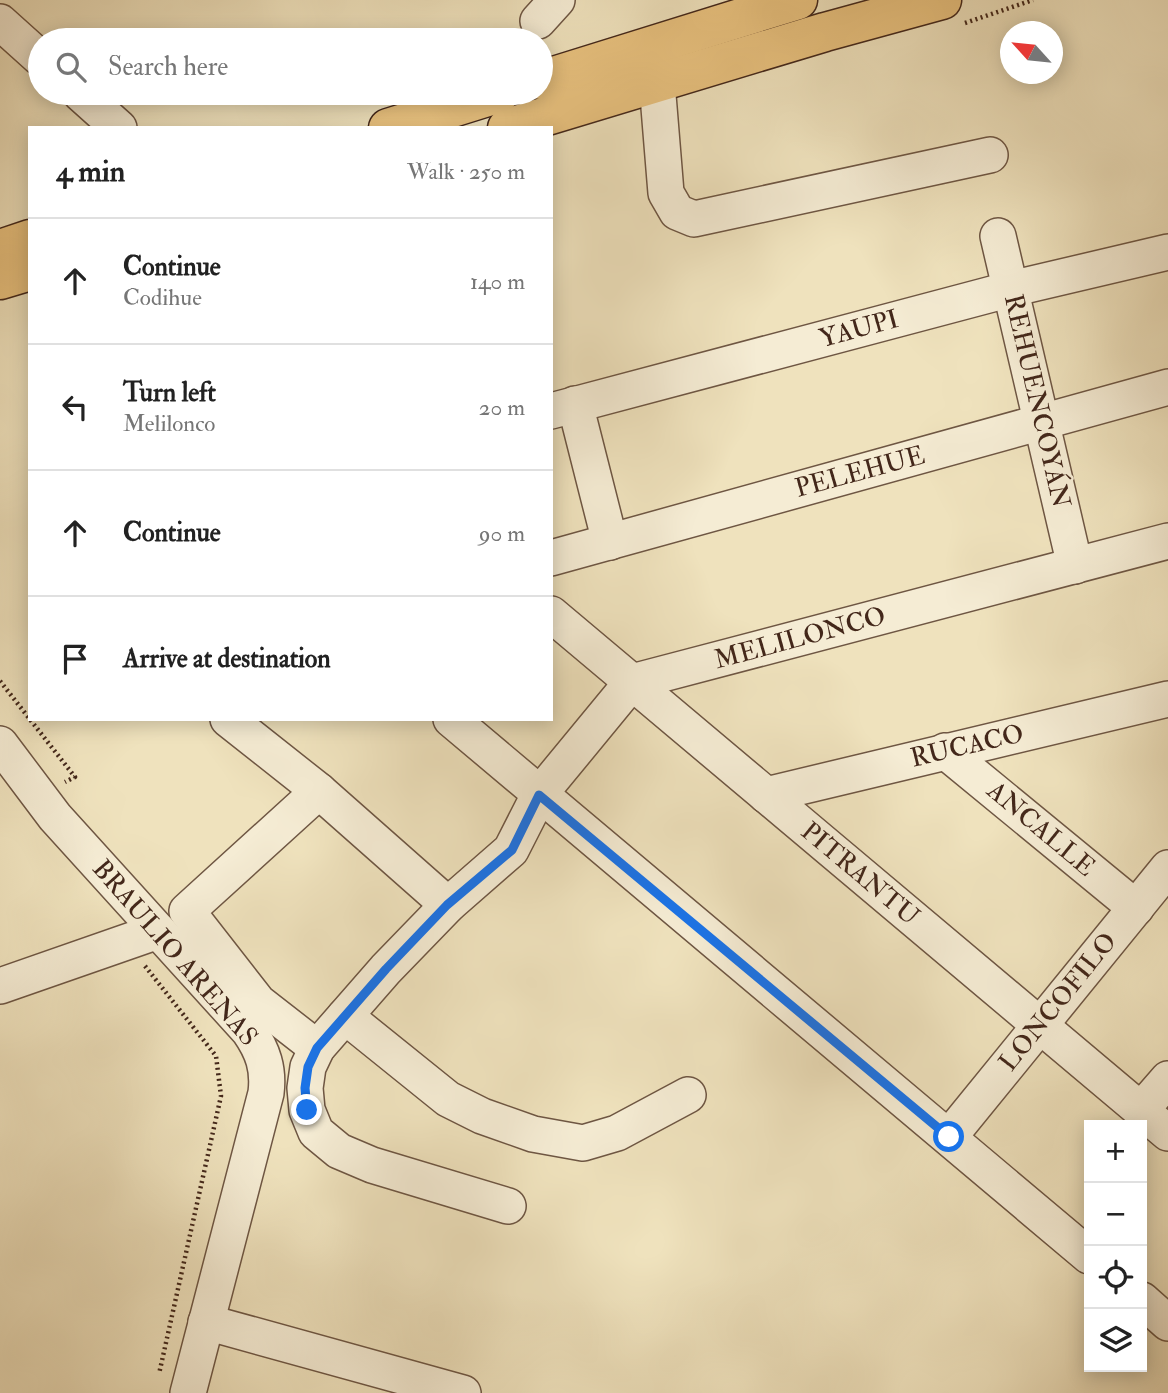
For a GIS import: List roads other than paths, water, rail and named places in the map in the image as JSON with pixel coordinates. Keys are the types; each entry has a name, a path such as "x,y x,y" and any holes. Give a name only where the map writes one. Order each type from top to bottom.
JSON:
{"main road":[{"path":"553,76 798,0"},
{"path":"412,126 508,118 657,83 816,16 942,0"},
{"path":"0,249 28,240"},
{"path":"0,279 28,272"}],"street":[{"path":"0,22 28,47"},
{"path":"657,83 666,193 677,212 694,219 990,155"},
{"path":"93,105 117,126"},
{"name":"REHUENCOYÁN","path":"998,236 1075,566"},
{"name":"YAUPI","path":"563,407 1011,289 1168,252"},
{"name":"PELEHUE","path":"553,557 1168,387"},
{"path":"563,407 610,542"},
{"name":"MELILONCO","path":"632,682 1168,541"},
{"name":"PITRANTU","path":"553,616 1168,1133"},
{"path":"508,1206 372,1165 340,1151 316,1132 307,1110 305,1088 308,1067 317,1048 447,905 512,850 539,795 632,682"},
{"name":"RUCACO","path":"766,795 1168,699"},
{"path":"231,721 319,791 447,905"},
{"path":"453,721 1084,1252"},
{"name":"BRAULIO ARENAS","path":"0,744 142,937 249,1031 264,1056 266,1093 206,1322 172,1390"},
{"name":"ANCALLE","path":"945,751 1136,908"},
{"path":"317,1048 258,1002 187,911 319,791"},
{"name":"LONCOFILO","path":"949,1137 1168,868"},
{"path":"0,986 142,937"},
{"path":"345,1016 448,1099 482,1116 533,1134 583,1143 617,1133 688,1095"},
{"path":"1141,1110 1168,1079"},
{"path":"1147,1304 1168,1323"},
{"path":"206,1322 463,1393"}]}
